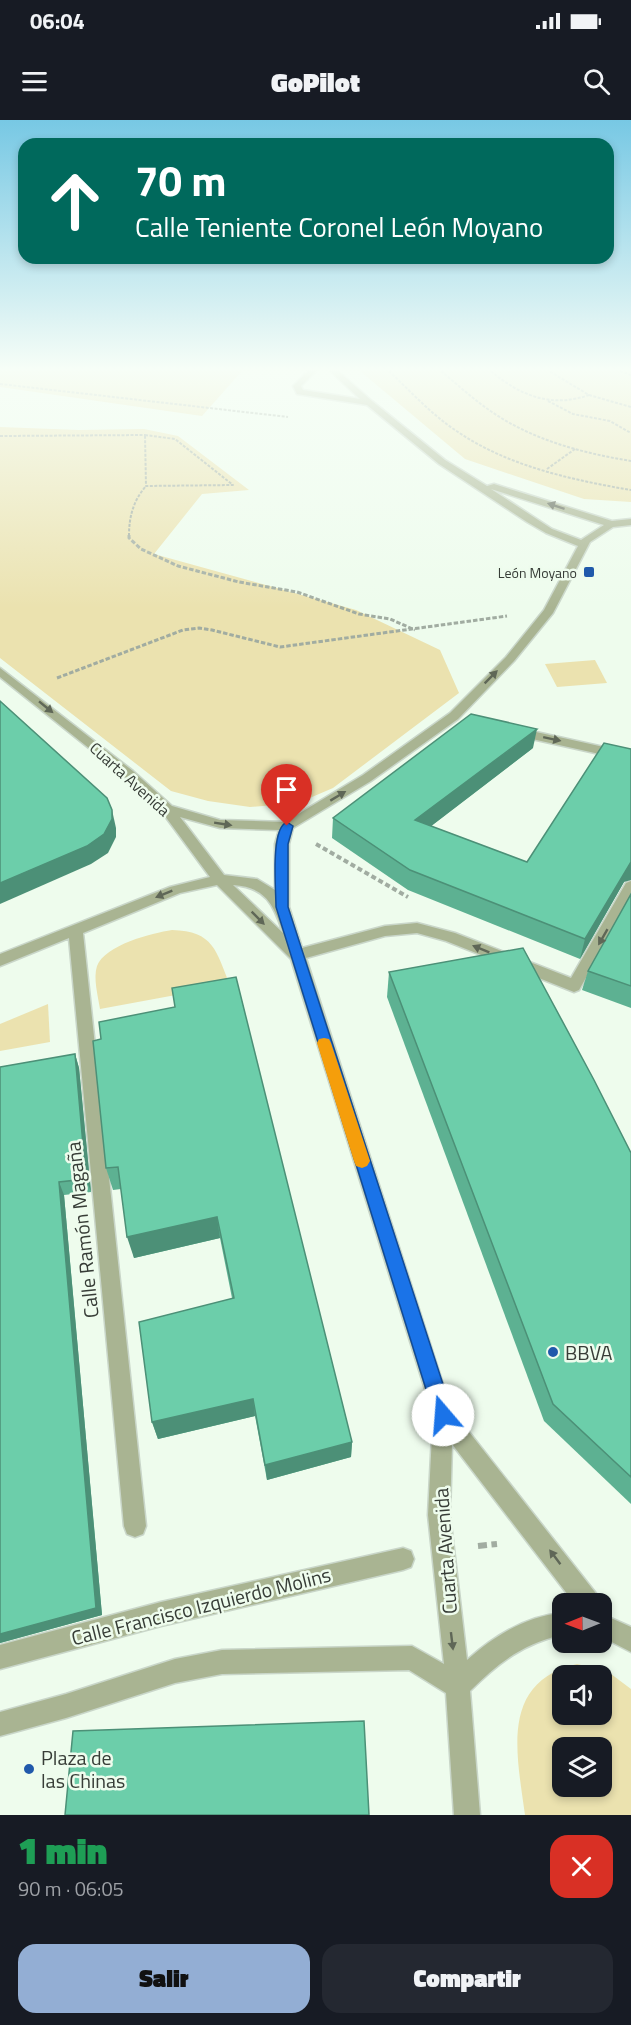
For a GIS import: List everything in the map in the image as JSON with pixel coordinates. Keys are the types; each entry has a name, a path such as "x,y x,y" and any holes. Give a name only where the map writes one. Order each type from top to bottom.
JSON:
{"street":[{"path":"427,450 530,520 549,531 583,544"},
{"path":"474,481 611,524"},
{"path":"167,808 220,824 287,826 367,778 459,717 549,611 583,544 599,530 611,524 631,522"},
{"name":"Cuarta Avenida","path":"0,671 129,774 167,808 220,880 296,955"},
{"path":"507,729 631,757"},
{"path":"282,907 282,844 287,826"},
{"path":"0,960 175,890 203,882 220,880 246,882 261,887 282,907"},
{"path":"296,955 385,931 417,928 450,937 574,986 631,886"},
{"name":"Cuarta Avenida","path":"282,907 443,1415 439,1515 458,1686 466,1815"},
{"name":"Calle Ramón Magaña","path":"75,929 135,1526"},
{"name":"Cuarta Avenida","path":"443,1415 581,1593"},
{"name":"Calle Francisco Izquierdo Molins","path":"0,1657 161,1614 403,1559"},
{"path":"0,1724 66,1706 175,1671 222,1662 412,1658 458,1686 496,1651 514,1639 552,1626"},
{"path":"612,1629 631,1640"}],"path":[{"path":"145,450 146,486"},
{"path":"189,450 233,485 146,486 136,496 129,516 129,538 141,549 178,566 239,582 297,592 358,614 390,619 415,630"},
{"path":"494,450 574,478 631,490"},
{"path":"547,470 573,450"},
{"path":"585,450 631,461"},
{"path":"25,691 183,630 200,628 212,630 280,648 549,611"},
{"path":"471,1547 505,1543"}],"shaded area":[{"path":"0,450 197,450 249,490 202,494 154,554 356,610 440,650 459,693 333,788 298,803 250,807 208,801 171,791 0,658"},
{"path":"454,450 631,450 631,502 584,499 465,459"},
{"path":"595,660 607,683 557,687 545,664"},
{"path":"172,930 197,934 212,945 230,985 100,1009 96,976 97,966 102,959 109,952 130,941"},
{"path":"48,1004 50,1042 0,1051 0,1024"},
{"path":"552,1673 552,1725 612,1725 612,1675 631,1689 631,1815 525,1815 517,1746 524,1704 535,1687"}],"building":[{"path":"0,701 107,798 112,810 112,819 104,834 87,846 0,883"},
{"path":"471,714 537,729 415,820 527,862 604,743 631,749 631,862 585,939 410,870 333,818"},
{"path":"631,894 631,986 588,971"},
{"path":"523,948 631,1153 631,1477 553,1404 389,972"},
{"path":"236,977 352,1442 265,1465 253,1399 152,1422 139,1322 234,1298 217,1217 127,1237 118,1167 106,1168 93,1041 101,1039 99,1022 175,1007 172,988"},
{"path":"75,1054 86,1179 59,1182 96,1608 0,1634 0,1067"},
{"path":"364,1721 369,1815 65,1815 73,1731"}],"slow traffic":[{"path":"324,1043 362,1161"}],"place":[{"name":"León Moyano","path":"589,572"},
{"name":"BBVA","path":"553,1352"},
{"name":"Plaza de las Chinas","path":"29,1769"}],"route":[{"path":"287,826 282,844 282,907 443,1415"}]}
